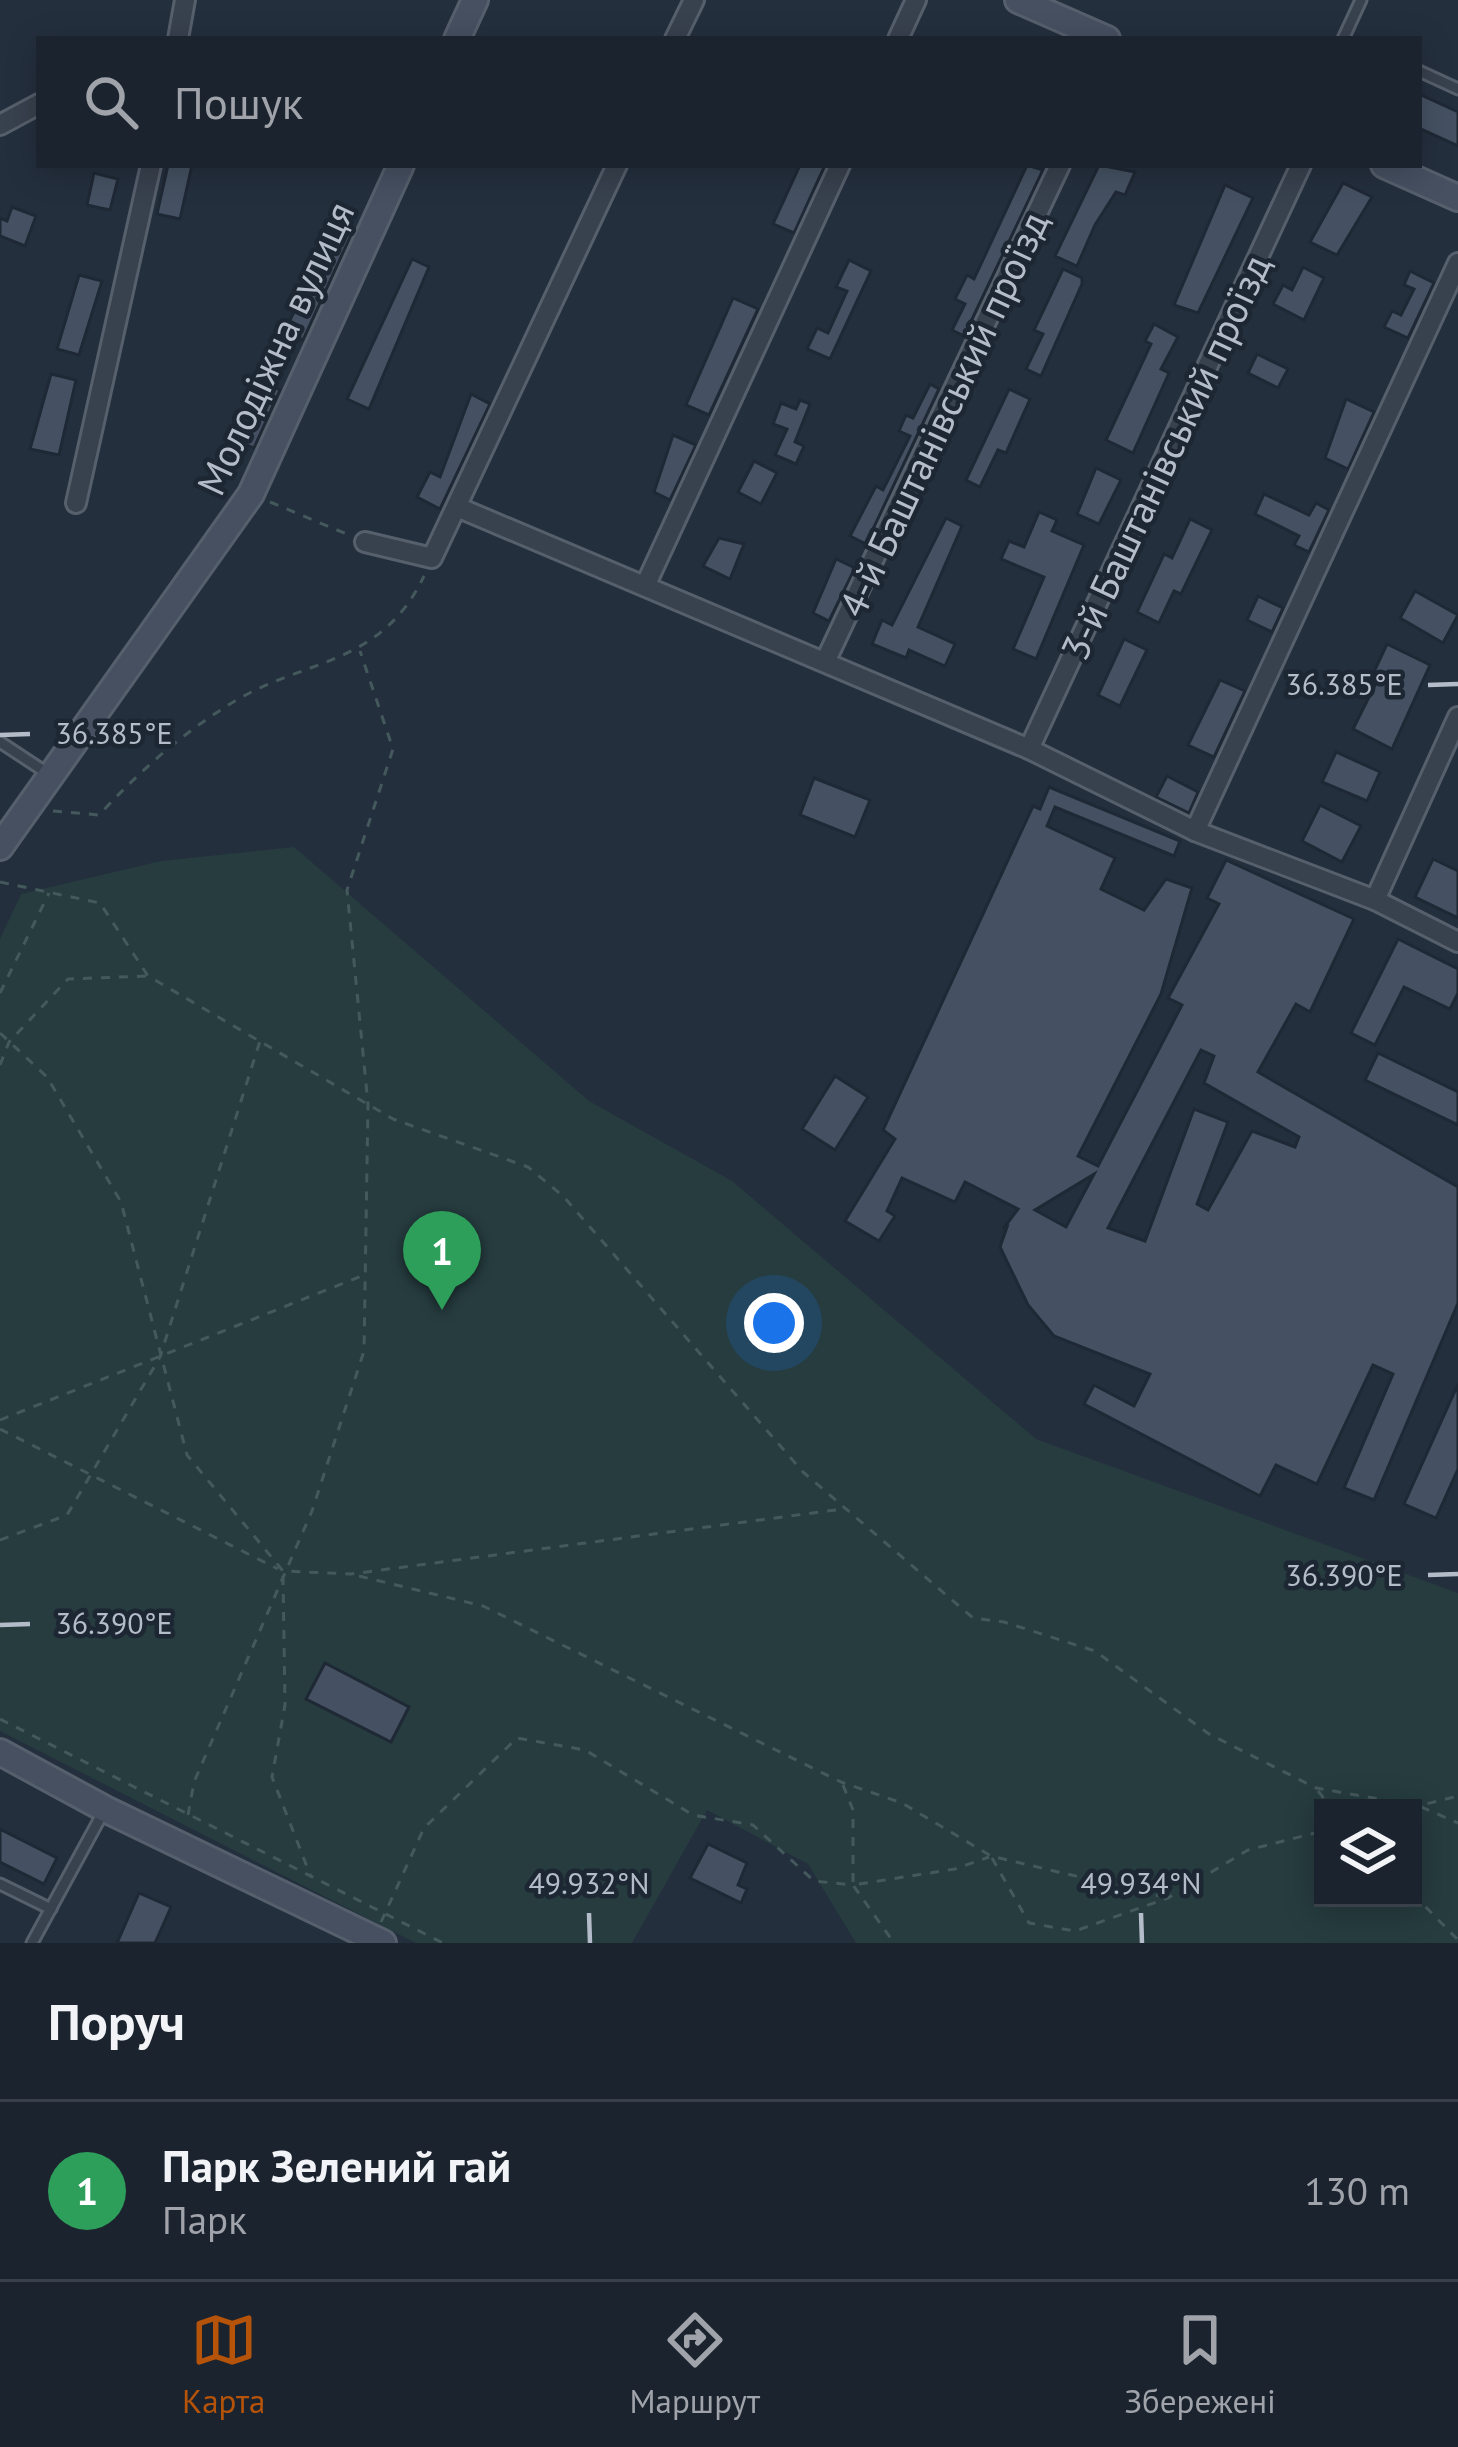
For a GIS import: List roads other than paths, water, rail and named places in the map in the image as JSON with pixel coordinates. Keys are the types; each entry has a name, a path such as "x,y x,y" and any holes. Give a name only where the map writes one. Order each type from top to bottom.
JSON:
{"street":[{"path":"179,36 185,0"},
{"path":"459,36 475,0"},
{"path":"677,36 694,0"},
{"path":"899,36 916,0"},
{"path":"1018,0 1100,36"},
{"path":"0,125 36,106"},
{"path":"76,503 150,168"},
{"name":"Молодіжна вулиця","path":"0,847 251,494 400,168"},
{"path":"365,542 432,558 616,168"},
{"path":"646,584 839,168"},
{"name":"4-й Баштанівський проїзд","path":"825,662 1059,168"},
{"name":"3-й Баштанівський проїзд","path":"1029,748 1300,168"},
{"path":"1391,168 1458,198"},
{"path":"1196,831 1458,263"},
{"path":"457,507 1029,748 1196,831 1375,900 1458,942"},
{"path":"1375,900 1458,717"},
{"path":"0,1752 105,1809 378,1941"}],"lane":[{"path":"1347,36 1360,0"},
{"path":"1422,71 1458,89"},
{"path":"0,742 51,776"},
{"path":"32,1943 105,1809"},
{"path":"0,1884 51,1909"}],"place":[{"name":"Парк Зелений гай","path":"442,1310"}]}
